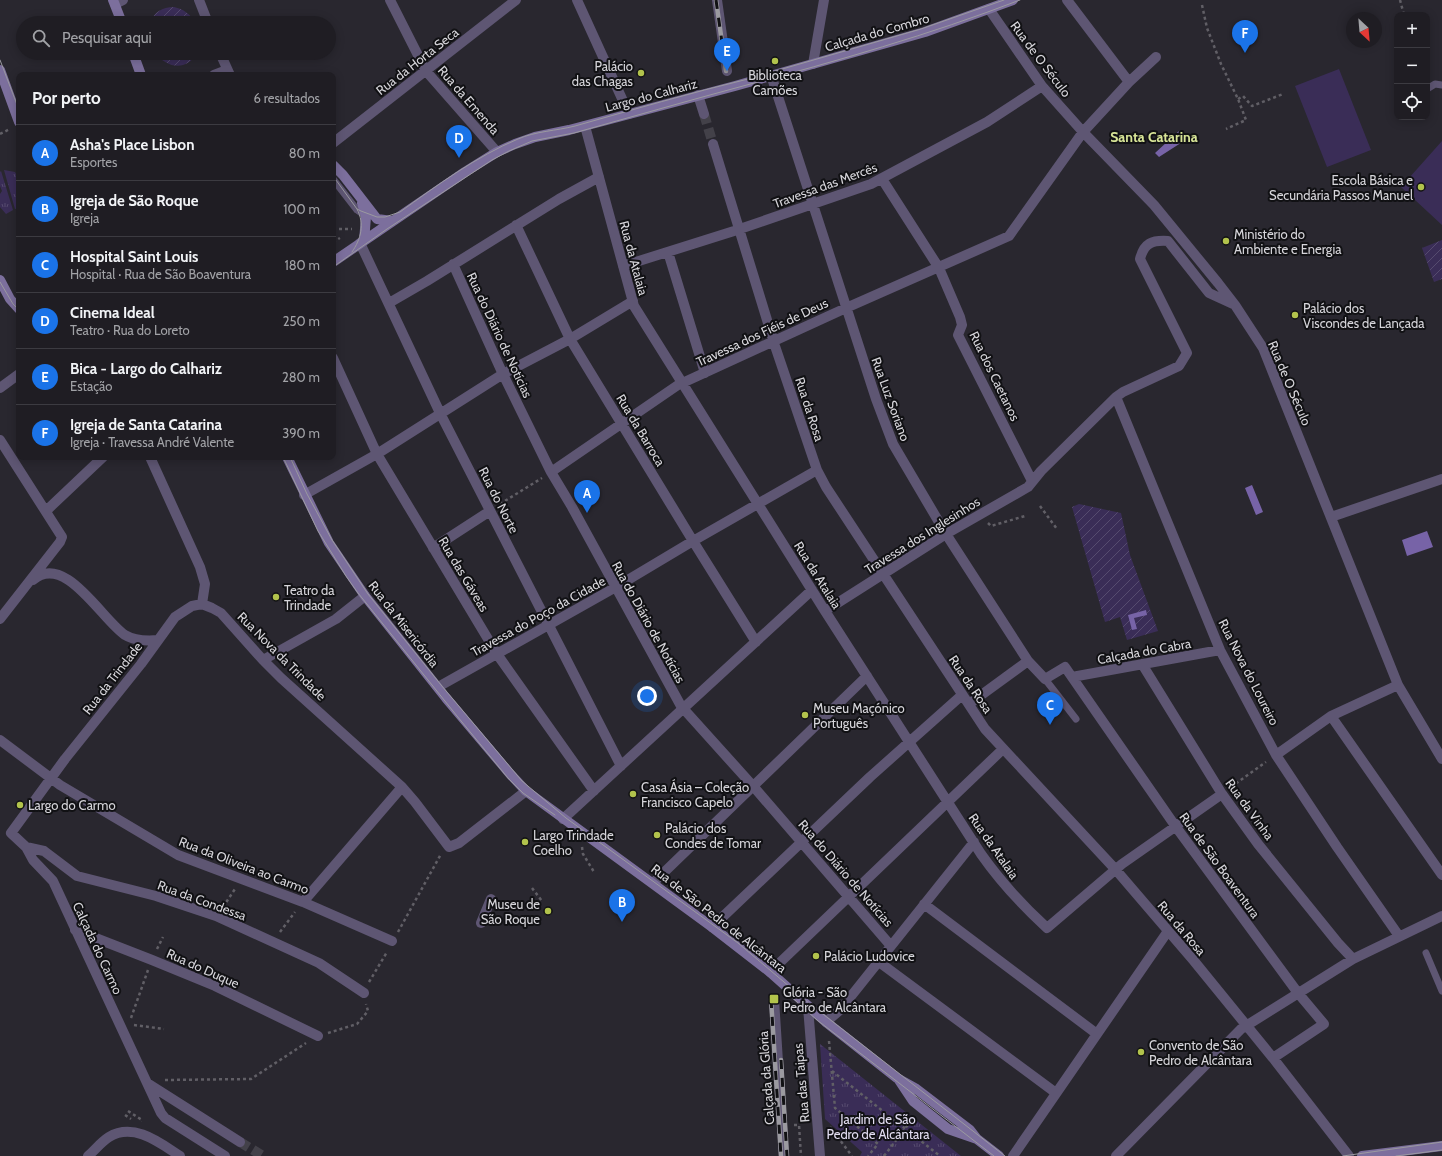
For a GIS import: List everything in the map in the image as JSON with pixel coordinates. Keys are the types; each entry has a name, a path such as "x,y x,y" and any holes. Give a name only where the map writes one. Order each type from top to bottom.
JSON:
{"main road":[{"name":"Calçada do Combro","path":"771,75 925,32 1012,0"},
{"path":"117,1 120,16"},
{"path":"136,60 140,72"},
{"path":"0,70 16,114"},
{"name":"Largo do Calhariz","path":"336,260 465,172 497,152 515,144 535,137 585,126 771,75"},
{"path":"336,168 377,219 392,221"},
{"path":"361,199 366,217 362,242"},
{"path":"0,280 10,299 16,306"},
{"name":"Rua da Misericórdia","path":"288,460 304,495 329,543 365,596 438,687 526,791"},
{"path":"526,791 563,819"},
{"name":"Rua de São Pedro de Alcântara","path":"563,819 712,927 770,972 826,1022 897,1078 916,1088 959,1121 970,1130 976,1138 999,1156"},
{"path":"1362,1156 1442,1146"}],"street":[{"path":"199,0 205,16"},
{"name":"Rua da Emenda","path":"390,0 426,71 497,152"},
{"name":"Rua da Horta Seca","path":"336,142 516,0"},
{"path":"577,0 629,114"},
{"path":"717,0 727,71"},
{"path":"813,64 824,0"},
{"path":"1067,0 1129,82"},
{"name":"Rua de O Século","path":"989,9 1042,86 1083,132 1154,205 1235,305 1263,348 1398,685 1442,759"},
{"name":"Travessa dos Fiéis de Deus","path":"551,472 621,423 683,383 846,308 1009,236 1083,132 1129,82 1156,57"},
{"path":"223,60 228,72"},
{"name":"Rua Luz Soriano","path":"771,75 876,399 893,444 946,534 1028,661 1045,679"},
{"name":"Travessa das Mercês","path":"623,266 739,230 882,179 987,122 1042,86"},
{"path":"698,96 704,114"},
{"name":"Rua da Atalaia","path":"585,126 634,306 825,611 994,872 1022,906 1047,928 1116,870"},
{"name":"Rua da Rosa","path":"714,144 774,341 817,470 883,574 986,729 1116,870 1168,931 1273,1058 1348,1156"},
{"path":"389,303 516,225 599,177"},
{"name":"Rua dos Caetanos","path":"882,179 939,268 960,317 962,325 958,335 1032,481"},
{"name":"Rua da Barroca","path":"516,225 570,339 756,642"},
{"name":"Travessa dos Inglesinhos","path":"825,611 946,534 1028,487 1041,471 1116,397 1123,392 1179,366 1187,353 1140,258 1142,250 1147,245 1157,240 1168,242 1209,293 1235,305"},
{"name":"Rua do Norte","path":"362,242 441,415 621,766"},
{"path":"668,252 705,373"},
{"name":"Rua do Diário de Notícias","path":"453,264 503,374 551,472 616,587 680,706 754,786 891,946"},
{"path":"304,495 377,454 441,415 503,374 570,339 633,301"},
{"name":"Rua das Gáveas","path":"336,365 377,454 496,654 594,791"},
{"path":"0,388 16,376"},
{"name":"Rua Nova do Loureiro","path":"1116,397 1220,650 1276,754 1337,847 1399,936"},
{"path":"0,440 61,534 60,542 0,619"},
{"path":"46,511 100,460"},
{"path":"151,460 200,567 205,584 202,604"},
{"name":"Travessa do Poço da Cidade","path":"438,687 616,587 817,470"},
{"path":"1331,516 1442,479"},
{"path":"433,548 490,511"},
{"path":"27,584 36,577 44,574 54,573 65,577 74,584 125,635 141,641 158,640"},
{"path":"563,819 812,590"},
{"path":"263,660 336,619 365,596"},
{"name":"Rua da Trindade","path":"51,778 176,617 192,606 202,604"},
{"name":"Rua Nova da Trindade","path":"202,604 221,613 263,660 402,787 415,802 446,849"},
{"name":"Calçada do Cabra","path":"1072,677 1220,650"},
{"path":"969,704 1028,661"},
{"name":"Rua da Vinha","path":"1142,664 1222,794 1258,844 1338,943 1353,958"},
{"name":"Rua de São Boaventura","path":"1045,679 1066,667 1176,827 1298,993 1324,1024 1273,1058"},
{"path":"653,883 867,676"},
{"path":"1276,754 1331,716 1398,685"},
{"path":"712,927 910,741 962,695"},
{"path":"1331,716 1442,875"},
{"path":"0,740 51,778"},
{"path":"770,972 1003,749"},
{"name":"Calçada do Carmo","path":"51,778 11,833 26,848 33,860 53,881 160,1111 165,1118 225,1156"},
{"name":"Rua da Oliveira ao Carmo","path":"51,778 178,855 303,902 392,941"},
{"path":"303,902 402,787"},
{"path":"446,849 459,843 526,791"},
{"path":"1116,870 1122,864 1222,794"},
{"path":"826,1022 840,1010 974,842"},
{"name":"Rua da Condessa","path":"26,848 44,851 77,876 156,896 216,916 319,963 364,993"},
{"path":"481,923 491,899"},
{"path":"924,904 1097,1034"},
{"path":"1116,1156 1236,1034 1246,1026 1353,958 1442,916"},
{"name":"Rua do Duque","path":"75,930 215,986 318,1036"},
{"path":"1013,1156 1168,931"},
{"path":"879,962 1056,1093"},
{"name":"Calçada da Glória","path":"774,999 784,1156"},
{"name":"Rua das Taipas","path":"808,1007 820,1156"},
{"path":"146,1081 240,1142"},
{"path":"88,1156 108,1138 120,1133 130,1132 151,1137 180,1156"}],"lane":[{"path":"1430,87 1435,84 1442,85"},
{"path":"336,183 357,210 366,217 377,219"},
{"path":"1045,679 1076,719"},
{"path":"1426,953 1442,990"}],"path":[{"path":"1400,0 1403,12"},
{"path":"1202,5 1207,28 1221,64 1238,98 1246,120 1226,130"},
{"path":"1238,98 1243,96 1252,106 1283,94"},
{"path":"336,230 356,229"},
{"path":"336,240 340,238"},
{"path":"490,511 551,472"},
{"path":"1040,506 1057,529"},
{"path":"981,513 991,526 1025,516"},
{"path":"1222,794 1276,754"},
{"path":"582,847 584,854 594,872"},
{"path":"364,993 392,941 446,849"},
{"path":"216,916 242,879"},
{"path":"532,888 542,901"},
{"path":"273,942 303,902"},
{"path":"152,960 128,1024 164,1029"},
{"path":"146,1081 251,1079 318,1036 357,1024 368,1011"},
{"path":"829,1038 835,1108 878,1144 868,1156"},
{"path":"832,1071 940,1156"},
{"path":"128,1111 142,1120 139,1124"},
{"path":"125,1115 134,1121"},
{"path":"884,1156 916,1115"},
{"path":"818,1124 826,1123 835,1132 852,1156"},
{"path":"799,1125 801,1156"}],"green space":[{"path":"174,7 181,9 190,16 154,16 162,9"},
{"path":"162,60 192,60 182,65 176,66"},
{"path":"1339,69 1371,150 1327,167 1295,86"},
{"path":"1442,141 1442,225 1401,187"},
{"path":"4,170 15,172 16,174 15,209"},
{"path":"1,171 13,210 6,214 0,207 0,194 2,191 0,186"},
{"path":"1442,240 1442,279 1434,282 1422,248"},
{"path":"1079,504 1121,513 1130,555 1158,631 1127,640 1120,617 1105,622 1072,507"},
{"name":"Jardim de São Pedro de Alcântara","path":"820,1044 961,1156 860,1156 862,1152 825,1119"}],"shaded area":[{"path":"1180,130 1187,139 1159,157 1155,153"},
{"path":"1252,485 1263,512 1256,515 1245,488"},
{"path":"1427,531 1433,547 1407,556 1402,540"},
{"path":"1146,610 1147,615 1134,618 1137,629 1132,630 1128,615"}],"tunnel":[{"path":"704,114 713,144"},
{"path":"240,1142 263,1156"}],"tram line":[{"path":"765,74 921,29 1004,0"},
{"path":"336,265 387,229 492,160 532,141 574,133 848,57 952,25 1020,0"},
{"path":"0,60 16,102"},
{"path":"336,180 357,209 377,217 385,217 400,212 457,172 487,154 525,136 575,126 748,79"},
{"path":"352,252 358,242 361,231 361,220 357,209"},
{"path":"0,282 16,307"},
{"path":"284,460 318,531 358,593 508,778 523,793 555,815"},
{"path":"291,460 307,494 332,540 368,594 441,685 522,781 566,818 738,943 810,1004 1005,1156"},
{"path":"785,991 817,1020 994,1156"},
{"path":"1343,1156 1442,1142"},
{"path":"1396,1156 1442,1150"}],"railway":[{"path":"716,0 726,71"},
{"path":"771,999 781,1156"},
{"path":"781,1060 787,1156"}],"place":[{"name":"Igreja de Santa Catarina","path":"1245,53"},
{"name":"Biblioteca Camões","path":"775,61"},
{"name":"Bica - Largo do Calhariz","path":"727,71"},
{"name":"Palácio das Chagas","path":"641,73"},
{"name":"Cinema Ideal","path":"459,158"},
{"name":"Escola Básica e Secundária Passos Manuel","path":"1421,187"},
{"name":"Ministério do Ambiente e Energia","path":"1226,241"},
{"name":"Palácio dos Viscondes de Lançada","path":"1295,315"},
{"name":"Asha's Place Lisbon","path":"587,513"},
{"name":"Teatro da Trindade","path":"276,597"},
{"name":"Museu Maçónico Português","path":"805,715"},
{"name":"Hospital Saint Louis","path":"1050,725"},
{"name":"Casa Ásia – Coleção Francisco Capelo","path":"633,794"},
{"name":"Largo do Carmo","path":"20,805"},
{"name":"Palácio dos Condes de Tomar","path":"657,835"},
{"name":"Largo Trindade Coelho","path":"525,842"},
{"name":"Museu de São Roque","path":"548,911"},
{"name":"Igreja de São Roque","path":"622,922"},
{"name":"Palácio Ludovice","path":"816,956"},
{"name":"Glória - São Pedro de Alcântara","path":"774,999"},
{"name":"Convento de São Pedro de Alcântara","path":"1141,1052"}],"district":[{"name":"Santa Catarina","path":"1154,137"}]}
